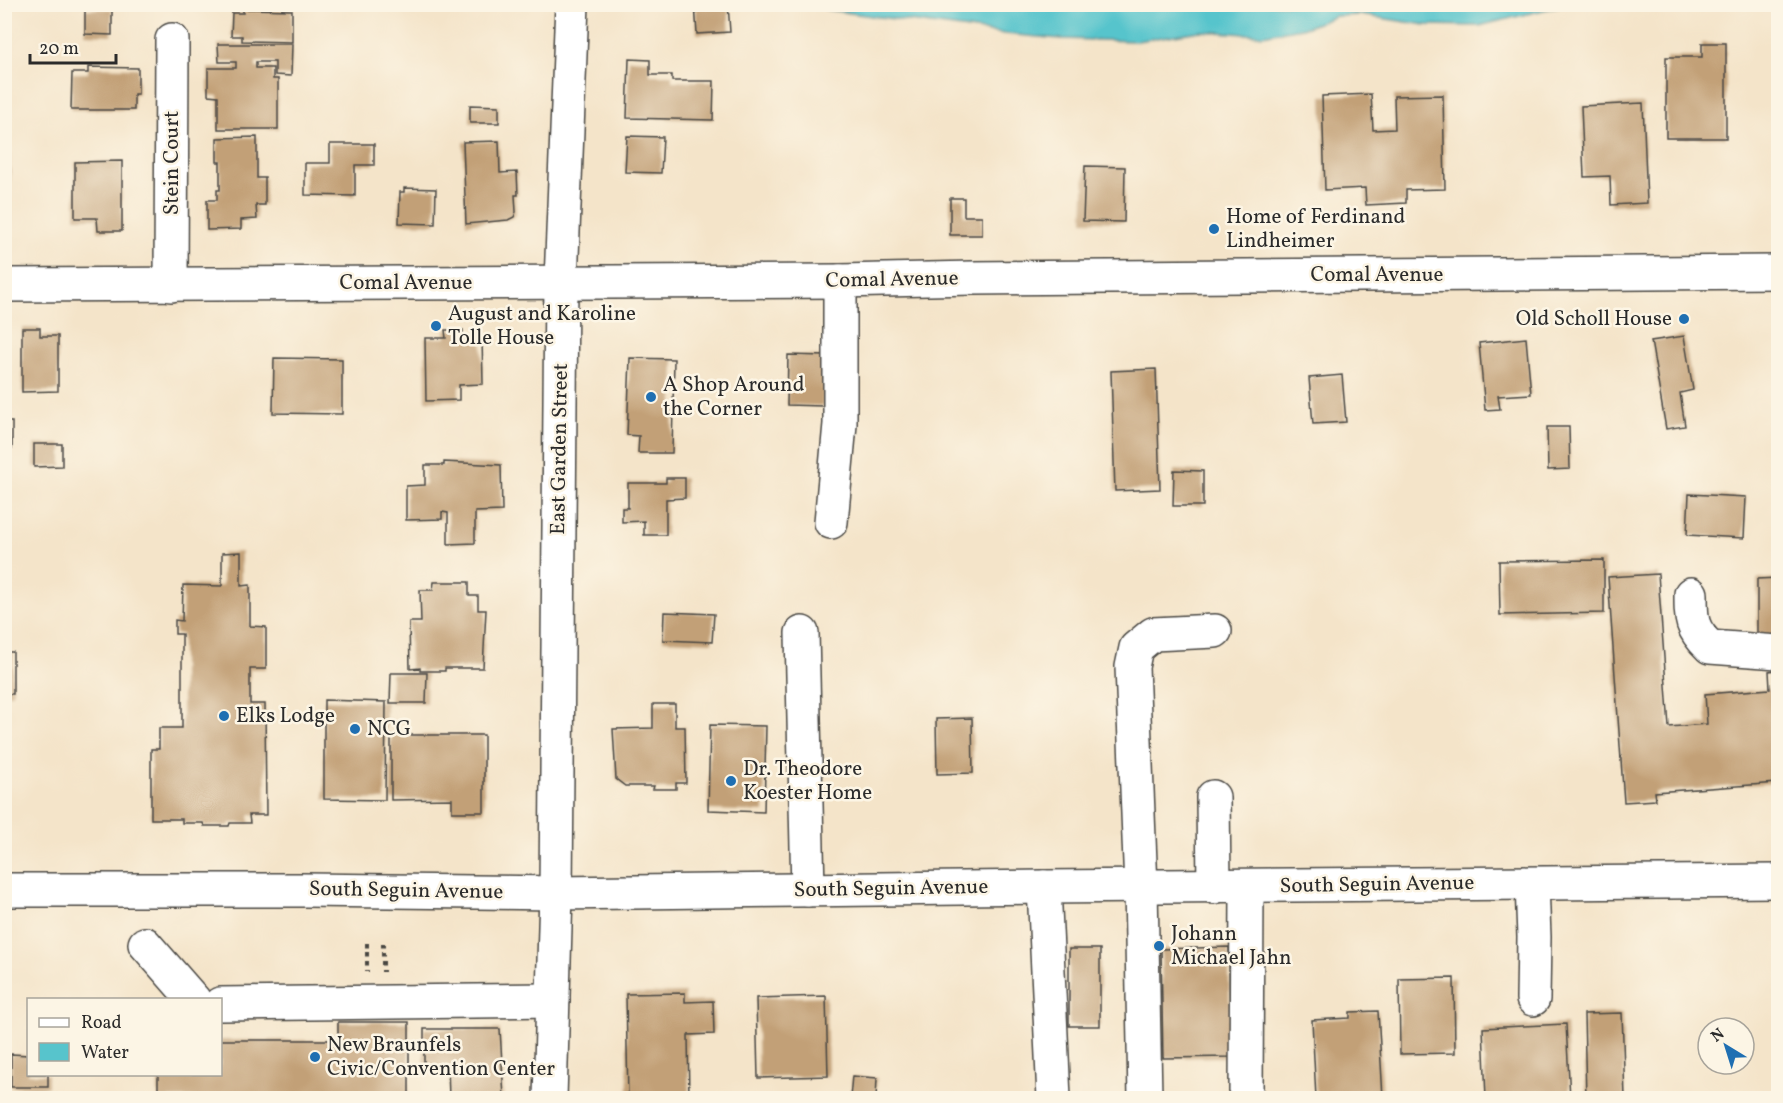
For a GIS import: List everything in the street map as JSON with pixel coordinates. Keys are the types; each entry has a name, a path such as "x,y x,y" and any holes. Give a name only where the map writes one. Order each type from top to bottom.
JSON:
{"street":[{"name":"East Garden Street","path":"550,1098 556,893 561,282 572,4"},
{"name":"Stein Court","path":"171,285 172,40"},
{"name":"Comal Avenue","path":"4,285 840,281 1779,272"},
{"path":"831,522 840,424 840,281"},
{"path":"1691,594 1691,620 1698,636 1710,647 1779,652"},
{"path":"1145,1098 1132,668 1136,648 1153,634 1215,632"},
{"path":"802,633 808,890"},
{"path":"1213,797 1214,887"},
{"name":"South Seguin Avenue","path":"4,890 556,893 1779,881"},
{"path":"1532,884 1533,999"},
{"path":"1246,1098 1247,886"},
{"path":"1044,887 1054,1098"},
{"path":"145,944 193,998"},
{"path":"222,1004 553,1000"}],"water":[{"path":"1564,4 1479,26 1426,25 1360,15 1336,16 1307,27 1262,35 1200,31 1137,41 1061,39 1005,34 828,10 813,5"}],"building":[{"path":"695,4 728,4 730,32 697,34"},
{"path":"85,9 112,9 112,35 85,34"},
{"path":"243,9 292,10 292,42 242,41 242,36 231,36 232,13 243,13"},
{"path":"1702,43 1726,43 1726,138 1666,138 1666,57 1702,57"},
{"path":"218,44 292,44 291,76 275,75 275,62 256,62 256,68 273,68 273,79 278,79 278,129 218,129 218,96 208,95 208,68 236,68 236,62 219,62"},
{"path":"629,59 650,60 650,75 672,75 672,81 714,81 713,120 627,118"},
{"path":"88,67 138,68 138,94 134,94 134,110 71,110 72,73 88,73"},
{"path":"1371,94 1373,130 1395,129 1394,96 1443,95 1445,189 1406,190 1406,203 1366,205 1365,188 1325,190 1322,96"},
{"path":"1643,103 1647,203 1611,205 1610,176 1584,177 1581,106"},
{"path":"470,105 499,106 499,123 470,123"},
{"path":"627,136 663,137 661,173 625,172"},
{"path":"257,137 257,178 265,178 265,205 256,205 257,219 241,220 241,229 207,230 207,200 217,200 217,190 220,190 217,138"},
{"path":"499,141 500,173 517,172 516,212 514,217 508,220 466,224 463,142"},
{"path":"330,144 374,144 374,165 355,165 355,196 305,195 305,163 330,163"},
{"path":"4,145 10,145 11,225 4,225"},
{"path":"122,161 122,231 98,231 97,218 75,218 75,162"},
{"path":"1085,166 1125,167 1124,222 1083,221"},
{"path":"404,188 436,189 435,224 399,223 400,192 404,192"},
{"path":"950,198 964,198 964,216 982,216 982,235 950,235"},
{"path":"22,328 40,328 40,336 58,336 58,391 22,392"},
{"path":"445,330 463,330 463,337 482,337 483,384 459,385 459,400 426,401 425,338 446,338"},
{"path":"1684,336 1693,390 1680,393 1685,426 1666,429 1651,341"},
{"path":"1526,338 1531,394 1498,396 1500,409 1485,410 1479,343"},
{"path":"788,355 825,356 823,406 787,405"},
{"path":"274,358 342,359 342,414 273,413"},
{"name":"A Shop Around the Corner","path":"630,358 674,359 672,453 638,453 639,436 627,435"},
{"path":"1156,369 1160,489 1115,491 1111,371"},
{"path":"1342,375 1346,422 1313,424 1309,378"},
{"path":"4,422 12,422 12,448 4,448"},
{"path":"1547,427 1569,427 1570,469 1548,470"},
{"path":"34,444 62,444 62,466 34,467"},
{"path":"444,462 501,465 502,511 475,512 475,543 448,544 448,513 442,512 442,519 406,520 406,486 425,485 425,465 444,465"},
{"path":"1174,470 1203,471 1203,506 1173,506"},
{"path":"666,478 685,478 685,498 666,499 666,535 644,535 644,521 622,522 622,508 628,508 628,483 666,483"},
{"path":"1689,494 1746,497 1744,538 1687,535"},
{"path":"4,524 8,524 8,577 4,577"},
{"name":"Elks Lodge","path":"241,552 241,586 250,585 250,626 266,627 266,669 250,669 250,704 265,704 266,815 249,815 250,823 230,823 229,826 182,823 182,819 151,819 151,749 159,749 159,728 182,728 182,634 175,634 175,620 182,621 183,585 222,586 222,553"},
{"path":"1604,560 1604,613 1500,615 1499,561"},
{"path":"1658,574 1669,727 1707,724 1705,694 1770,689 1769,671 1778,670 1778,783 1655,792 1656,800 1624,802 1608,577"},
{"path":"1778,578 1778,635 1757,635 1757,579"},
{"path":"434,582 469,582 469,596 478,596 478,610 486,610 483,668 445,668 445,671 410,669 409,622 421,622 420,590 433,590"},
{"path":"664,612 714,614 712,642 663,640"},
{"path":"4,652 13,652 13,694 4,694"},
{"path":"391,673 427,673 426,703 390,703"},
{"name":"NCG","path":"324,700 386,702 385,800 324,799"},
{"path":"653,704 675,704 675,727 685,727 686,783 676,783 676,789 625,786 616,779 613,729 653,728"},
{"path":"972,718 973,773 937,774 936,719"},
{"path":"710,725 766,726 764,812 708,810"},
{"path":"391,735 484,735 484,812 452,812 452,799 391,800"},
{"path":"1229,947 1230,1057 1163,1058 1161,949"},
{"path":"1069,949 1100,949 1100,1026 1069,1026"},
{"path":"1454,978 1455,1053 1400,1054 1399,979"},
{"path":"685,993 685,1002 713,1001 714,1034 688,1035 689,1098 628,1098 626,994"},
{"path":"826,996 828,1076 758,1078 756,998"},
{"path":"1378,1011 1383,1098 1316,1098 1312,1020 1350,1018 1350,1012"},
{"path":"1622,1013 1625,1098 1586,1098 1584,1014"},
{"name":"New Braunfels Civic/Convention Center","path":"338,1022 409,1022 409,1098 158,1098 158,1076 222,1076 222,1040 338,1040"},
{"path":"1566,1024 1570,1098 1486,1098 1483,1028"},
{"path":"424,1029 500,1029 504,1098 449,1098 448,1066 424,1066"},
{"path":"11,1054 27,1055 27,1076 48,1076 48,1087 11,1087"},
{"path":"852,1076 877,1078 876,1098 850,1098"}],"place":[{"name":"Home of Ferdinand Lindheimer","path":"1214,229"},
{"name":"Old Scholl House","path":"1684,319"},
{"name":"August and Karoline Tolle House","path":"436,326"},
{"name":"A Shop Around the Corner","path":"651,397"},
{"name":"Elks Lodge","path":"224,716"},
{"name":"NCG","path":"355,729"},
{"name":"Dr. Theodore Koester Home","path":"731,781"},
{"name":"Johann Michael Jahn","path":"1159,946"},
{"name":"New Braunfels Civic/Convention Center","path":"315,1057"}]}
